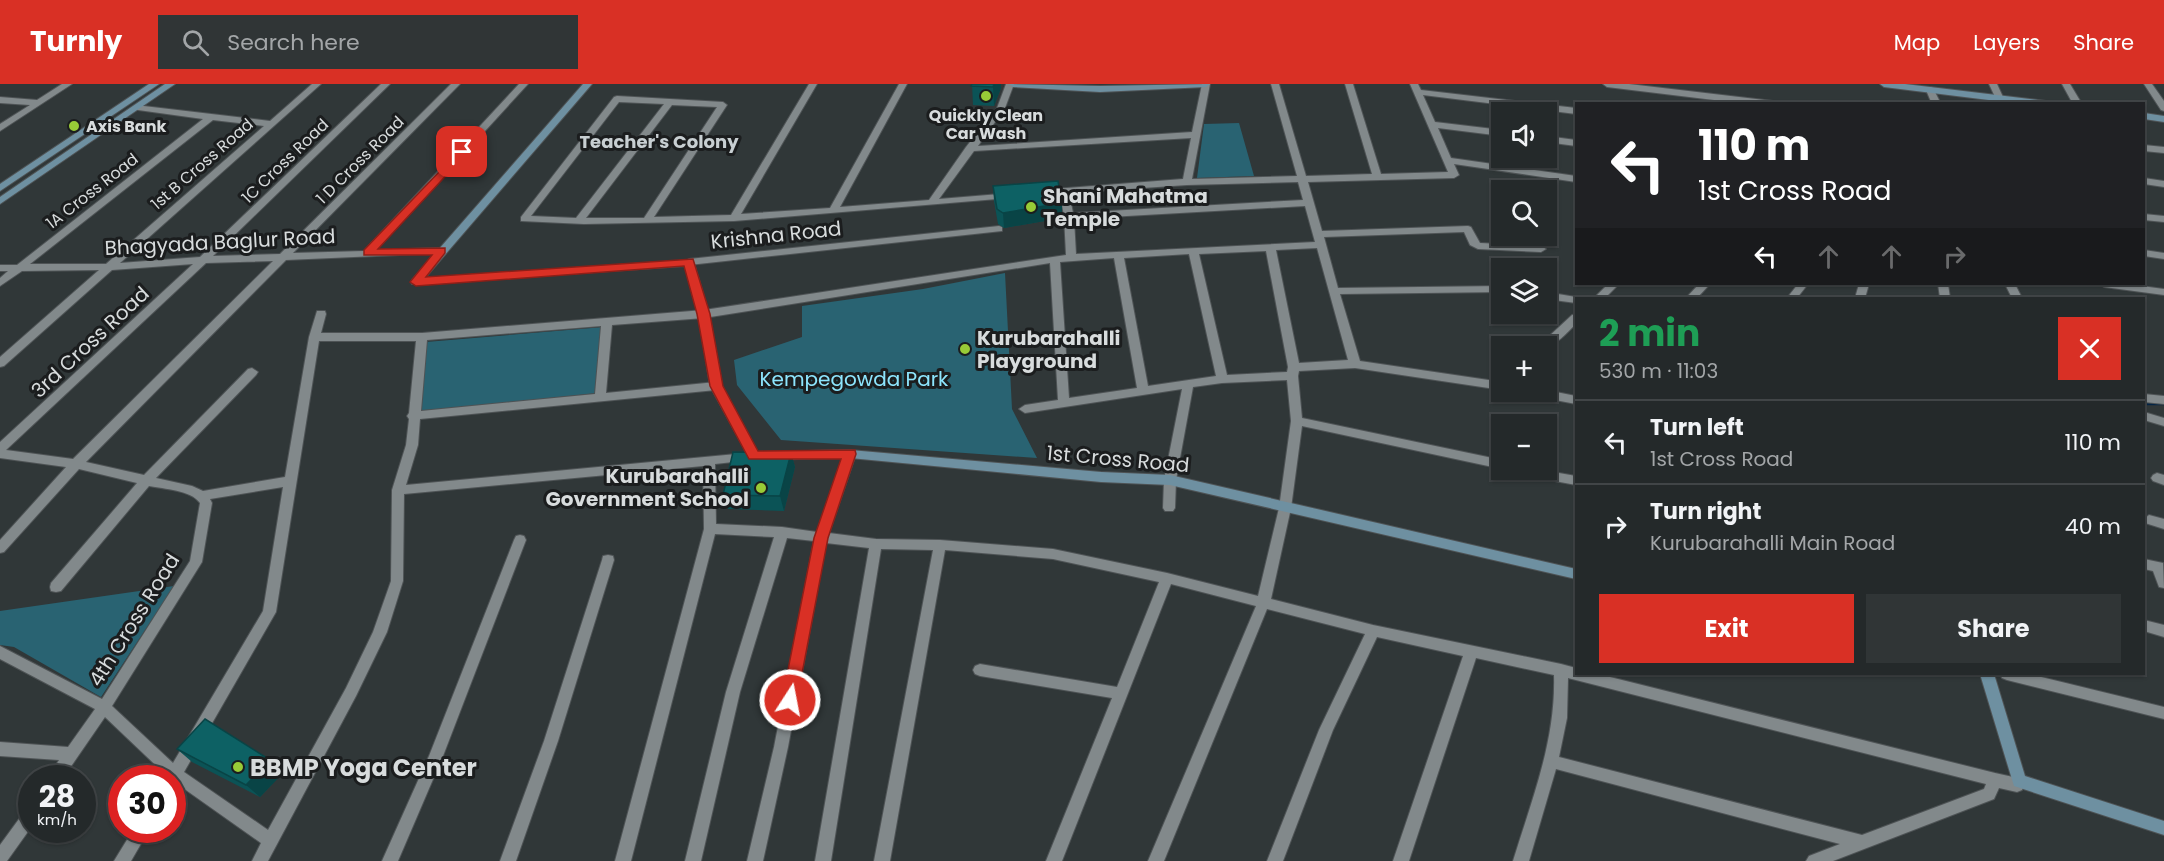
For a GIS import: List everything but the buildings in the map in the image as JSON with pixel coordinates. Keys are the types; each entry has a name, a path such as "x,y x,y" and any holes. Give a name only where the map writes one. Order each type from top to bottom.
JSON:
{"street":[{"path":"0,128 68,84"},
{"path":"0,188 154,84"},
{"path":"0,201 171,84"},
{"name":"1st B Cross Road","path":"0,363 317,84"},
{"name":"1C Cross Road","path":"204,260 386,84"},
{"name":"1 D Cross Road","path":"0,548 76,464 285,258 456,84"},
{"path":"368,253 524,84"},
{"path":"441,251 588,84"},
{"path":"734,218 813,84"},
{"path":"834,210 903,84"},
{"path":"932,202 1001,108 1012,84 1100,89 1206,84 1194,135 1187,182"},
{"path":"1275,84 1304,177 1308,203 1355,364"},
{"path":"1348,84 1377,176"},
{"path":"1607,84 1667,87 1761,102"},
{"path":"1884,84 2030,102"},
{"path":"1993,84 1999,98"},
{"path":"2066,84 2077,102"},
{"path":"2148,84 2164,108"},
{"path":"1667,87 1669,102"},
{"path":"1416,88 1575,111"},
{"path":"1029,194 1187,182 1304,177 1454,175 1416,88"},
{"path":"1930,90 1936,102"},
{"path":"647,220 723,105 617,99 524,219 647,220 734,218 1017,195"},
{"path":"0,100 39,103"},
{"path":"579,220 670,102"},
{"path":"138,107 272,124"},
{"path":"2145,116 2164,119"},
{"name":"1A Cross Road","path":"0,283 211,117"},
{"path":"1431,124 1491,132"},
{"path":"969,149 1194,135"},
{"path":"1557,140 1575,143"},
{"path":"2145,148 2164,150"},
{"path":"1447,160 1575,179"},
{"path":"2145,181 2164,183"},
{"path":"1065,190 1070,216 1071,257"},
{"path":"1070,216 1308,203"},
{"path":"2145,217 2164,219"},
{"name":"Krishna Road","path":"441,251 416,282 689,262 999,229"},
{"path":"315,337 422,337 704,314 1071,257 1270,247 1320,239 1468,229 1474,243 1478,246 1541,249"},
{"path":"1156,861 1263,604 1285,508 1297,421 1293,372 1270,247"},
{"name":"Bhagyada Baglur Road","path":"0,268 107,267 204,260 441,251"},
{"path":"1194,252 1222,379"},
{"path":"2145,253 2164,256"},
{"path":"1119,256 1143,392"},
{"name":"3rd Cross Road","path":"0,452 204,260"},
{"path":"1055,260 1064,403"},
{"path":"398,490 754,456 716,386 704,314 689,262"},
{"path":"1600,297 1613,285"},
{"path":"1692,297 1704,285"},
{"path":"1793,297 1802,285"},
{"path":"2112,285 2164,292"},
{"path":"1334,291 1491,289"},
{"path":"1557,297 1575,300"},
{"path":"180,765 269,612 315,337 321,314"},
{"path":"1556,336 1575,319"},
{"path":"600,397 607,321"},
{"path":"260,861 351,692 380,632 397,581 398,490 412,445 422,337"},
{"path":"1025,409 1188,386 1222,379 1355,364 1491,384"},
{"path":"56,587 147,480 252,372"},
{"path":"413,416 716,386"},
{"path":"1169,508 1170,480 1188,386"},
{"path":"1557,396 1575,400"},
{"path":"2145,398 2164,400"},
{"path":"2145,416 2164,422"},
{"path":"1297,421 1491,463"},
{"path":"0,452 76,464 192,491 202,496 291,481"},
{"path":"755,861 781,747 821,538 850,454"},
{"name":"1st Cross Road","path":"754,456 850,454 1101,477 1170,480 1575,574"},
{"path":"623,861 710,529 709,460"},
{"path":"1557,477 1575,481"},
{"name":"4th Cross Road","path":"64,765 196,562 206,503 202,496"},
{"path":"2150,520 2164,525"},
{"path":"710,529 782,532 876,544 940,545 1053,554 1167,578 1373,631 1575,674"},
{"path":"693,861 733,692 782,532"},
{"path":"390,861 436,756 520,540"},
{"path":"823,861 876,544"},
{"path":"882,861 940,545"},
{"path":"508,861 551,741 608,560"},
{"path":"2145,564 2158,567 2164,583"},
{"path":"1054,861 1119,693 1167,578"},
{"path":"2145,626 2164,631"},
{"path":"1275,861 1326,730 1373,631"},
{"path":"0,652 104,707 163,765"},
{"path":"1401,861 1470,653"},
{"path":"980,670 1119,693"},
{"path":"1521,861 1550,761 1563,692 1561,670"},
{"path":"1581,675 1995,780 2017,785 2019,781"},
{"path":"1987,675 2019,781"},
{"path":"2011,675 2164,712"},
{"path":"0,749 72,754"},
{"path":"1550,761 1860,842"},
{"path":"1814,861 1989,794 1995,780"},
{"path":"2019,781 2164,828"},
{"path":"186,784 270,841"},
{"path":"0,858 18,833"},
{"path":"122,861 133,843"}],"green space":[{"path":"1239,123 1254,176 1197,178 1204,124"},
{"name":"Kempegowda Park","path":"1005,273 1012,409 1037,458 781,440 737,385 734,360 802,337 802,306 923,289"},
{"path":"604,327 598,393 418,412 426,342"},
{"path":"174,586 101,697 14,647 0,645 0,611"}],"waterway":[{"path":"2145,403 2164,403"}],"place":[{"name":"Quickly Clean Car Wash","path":"986,96"},
{"name":"Axis Bank","path":"74,126"},
{"name":"Shani Mahatma Temple","path":"1031,207"},
{"name":"Kurubarahalli Playground","path":"965,349"},
{"name":"Kurubarahalli Government School","path":"761,488"},
{"name":"BBMP Yoga Center","path":"238,767"}],"district":[{"name":"Teacher's Colony","path":"659,141"}],"route":[{"path":"462,152 368,253 441,251 416,282 689,262 704,314 716,386 754,456 850,454 821,538 790,700"}]}
